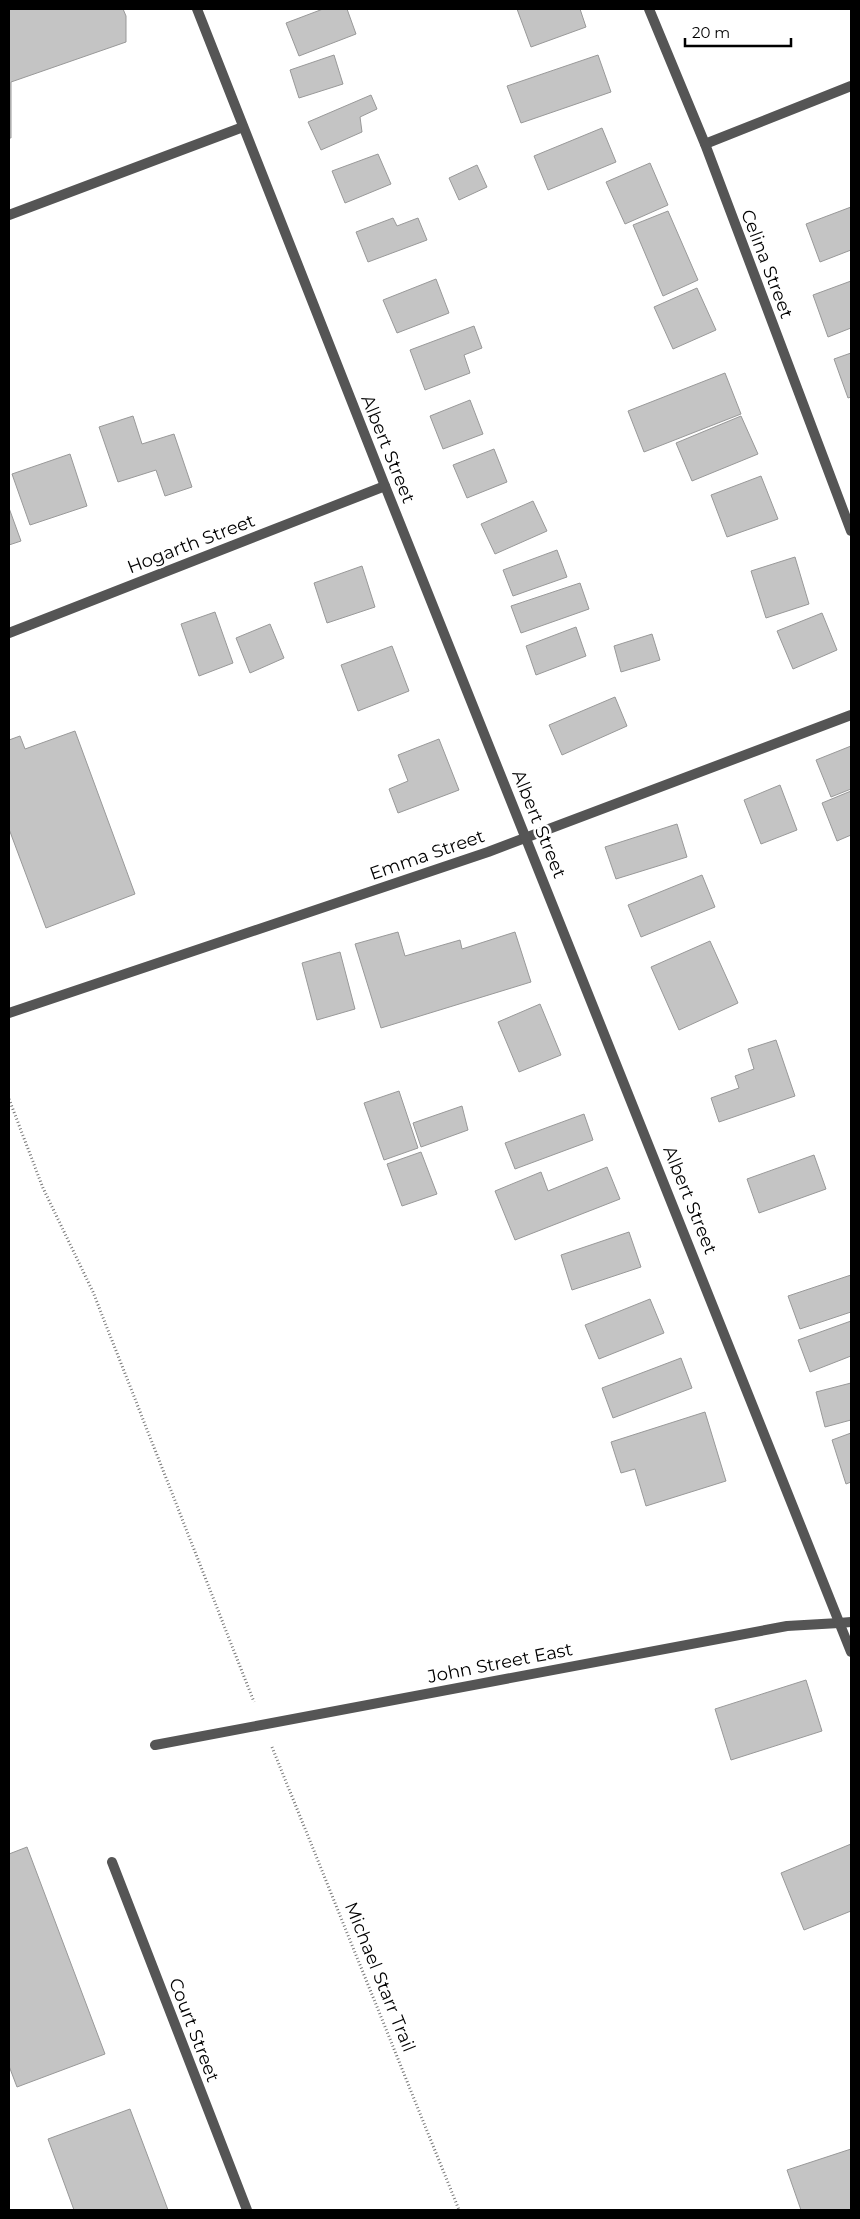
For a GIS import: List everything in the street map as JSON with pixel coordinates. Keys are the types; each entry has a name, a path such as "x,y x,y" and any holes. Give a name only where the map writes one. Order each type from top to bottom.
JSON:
{"street":[{"name":"Albert Street","path":"197,9 385,486 851,1652"},
{"name":"Celina Street","path":"649,9 705,144 851,531"},
{"path":"705,144 851,86"},
{"path":"9,215 243,126"},
{"name":"Hogarth Street","path":"9,633 385,486"},
{"name":"Emma Street","path":"9,1013 527,838 851,715"},
{"name":"John Street East","path":"155,1745 787,1626 851,1622"},
{"name":"Court Street","path":"112,1862 247,2210"}],"path":[{"path":"9,1099 43,1188 93,1292 252,1699"},
{"name":"Michael Starr Trail","path":"275,1755 459,2210"}],"building":[{"path":"9,9 123,9 126,16 126,42 11,82 11,138 9,138"},
{"path":"323,9 347,9 356,34 299,56 286,23"},
{"path":"517,9 580,9 586,27 531,47"},
{"path":"334,55 343,84 299,98 290,70"},
{"path":"598,55 611,92 521,123 507,86"},
{"path":"371,95 377,109 360,117 362,132 321,150 308,122"},
{"path":"602,128 616,162 548,190 534,156"},
{"path":"378,154 391,184 345,203 332,171"},
{"path":"650,163 668,205 625,224 606,182"},
{"path":"477,165 487,187 459,200 449,178"},
{"path":"851,207 851,250 820,262 806,224"},
{"path":"668,211 698,280 663,296 633,225"},
{"path":"393,218 397,226 418,218 427,240 368,262 356,232"},
{"path":"436,279 449,313 397,333 383,300"},
{"path":"851,281 851,328 828,337 813,295"},
{"path":"697,288 716,330 673,349 654,307"},
{"path":"474,326 482,348 464,355 470,373 425,390 410,350"},
{"path":"851,353 851,397 848,398 834,359"},
{"path":"725,373 741,414 644,452 628,411"},
{"path":"470,400 483,434 443,449 430,416"},
{"path":"133,416 142,444 174,434 192,487 165,496 156,470 118,482 99,427"},
{"path":"741,416 758,454 692,481 676,443"},
{"path":"494,449 507,482 467,498 453,465"},
{"path":"70,454 87,506 30,525 12,474"},
{"path":"761,476 778,519 727,537 711,495"},
{"path":"533,501 547,531 495,554 481,524"},
{"path":"9,508 21,541 9,545"},
{"path":"557,550 567,577 513,596 503,570"},
{"path":"795,557 809,604 766,618 751,571"},
{"path":"362,566 375,607 327,623 314,583"},
{"path":"580,583 589,609 521,633 511,606"},
{"path":"215,612 233,663 199,676 181,624"},
{"path":"822,613 837,650 793,669 777,631"},
{"path":"270,624 284,658 250,673 236,638"},
{"path":"576,627 586,656 536,675 526,646"},
{"path":"652,634 660,660 621,672 614,646"},
{"path":"392,646 409,691 358,711 341,665"},
{"path":"615,697 627,726 562,755 549,725"},
{"path":"75,731 135,894 46,928 9,829 9,740 20,736 25,749"},
{"path":"439,739 459,790 398,813 389,789 408,781 398,755"},
{"path":"851,746 851,789 831,797 816,760"},
{"path":"780,785 797,830 761,844 744,800"},
{"path":"851,791 851,835 837,841 822,803"},
{"path":"677,824 687,857 616,879 605,847"},
{"path":"702,875 715,907 641,937 628,905"},
{"path":"398,932 405,956 460,940 462,949 515,932 531,982 381,1028 355,944"},
{"path":"710,941 738,1003 679,1030 651,967"},
{"path":"340,952 355,1009 317,1020 302,963"},
{"path":"540,1004 561,1055 519,1072 498,1022"},
{"path":"776,1040 795,1096 719,1122 711,1098 739,1088 735,1076 754,1069 748,1049"},
{"path":"399,1091 418,1148 384,1160 364,1103"},
{"path":"462,1106 468,1130 421,1147 413,1123"},
{"path":"584,1114 593,1140 515,1169 505,1143"},
{"path":"421,1152 437,1194 402,1206 387,1164"},
{"path":"814,1155 826,1189 759,1213 747,1179"},
{"path":"607,1167 620,1199 515,1240 495,1191 541,1172 548,1191"},
{"path":"629,1232 641,1267 572,1290 561,1255"},
{"path":"851,1275 851,1312 800,1329 788,1296"},
{"path":"650,1299 664,1333 599,1359 585,1325"},
{"path":"851,1321 851,1356 810,1372 798,1340"},
{"path":"681,1358 692,1388 613,1418 602,1388"},
{"path":"851,1383 851,1420 825,1427 816,1392"},
{"path":"705,1412 726,1481 646,1506 635,1469 621,1473 611,1442"},
{"path":"851,1433 851,1482 846,1484 832,1440"},
{"path":"806,1680 822,1731 731,1760 715,1709"},
{"path":"851,1844 851,1911 804,1930 781,1873"},
{"path":"27,1847 105,2054 17,2087 9,2066 9,1854"},
{"path":"130,2109 168,2210 74,2210 48,2139"},
{"path":"851,2149 851,2210 801,2210 787,2170"}]}
